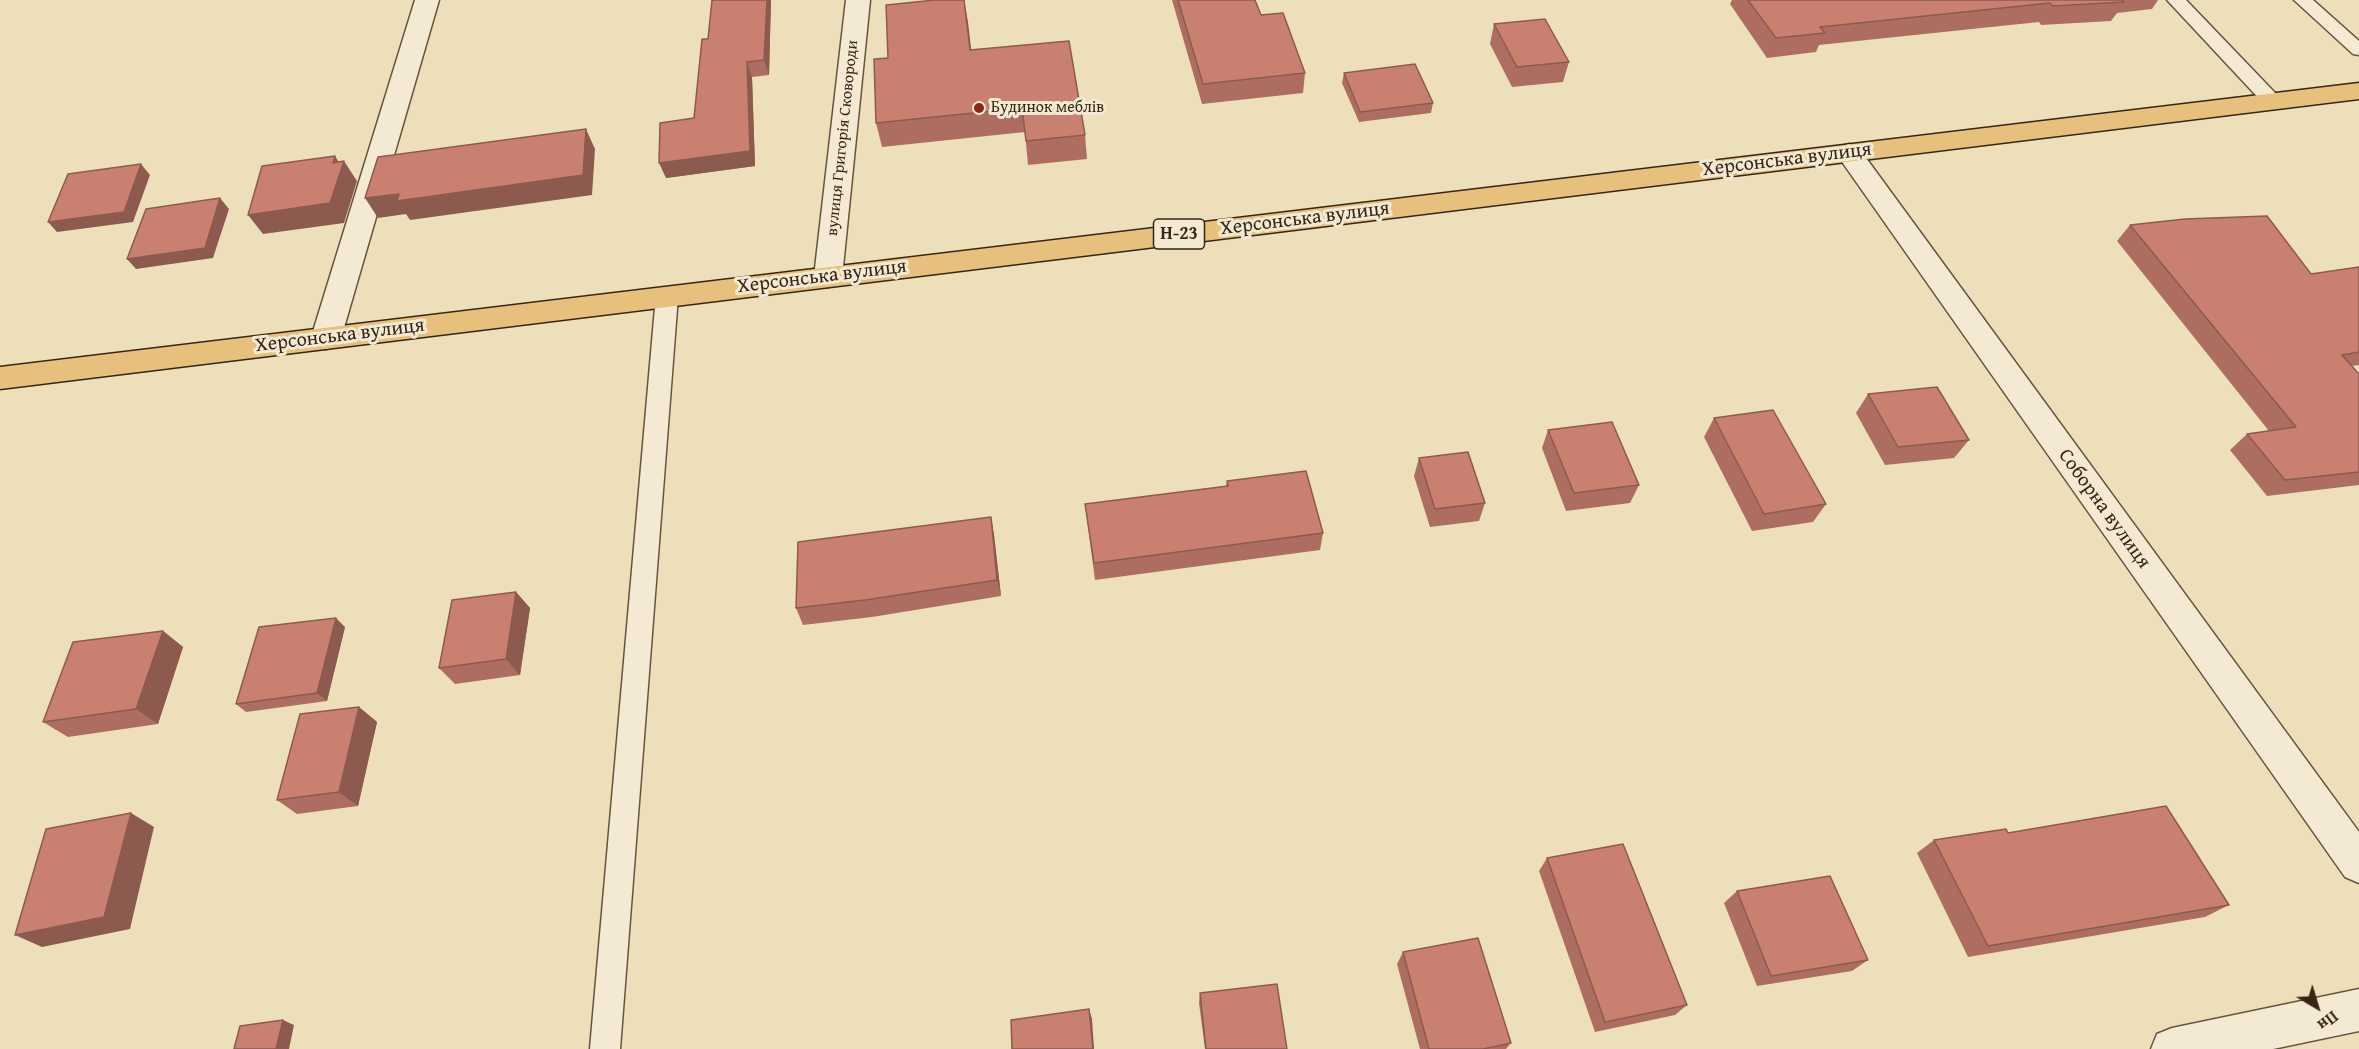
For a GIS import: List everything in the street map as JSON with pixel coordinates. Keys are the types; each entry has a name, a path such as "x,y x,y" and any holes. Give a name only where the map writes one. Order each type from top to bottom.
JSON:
{"main road":[{"name":"Херсонська вулиця","path":"0,378 2359,91"}],"street":[{"path":"326,338 427,0"},
{"name":"вулиця Григорія Сковороди","path":"828,277 858,0"},
{"name":"Соборна вулиця","path":"1849,153 2359,864"},
{"path":"2172,1049 2359,1011"}],"lane":[{"path":"2176,0 2272,101"},
{"path":"2304,0 2359,50"},
{"path":"605,1049 667,296"}],"building":[{"path":"712,0 767,0 764,60 747,62 750,151 659,163 660,123 694,118 702,39 708,39"},
{"path":"935,0 964,0 970,50 1069,41 1085,135 1026,141 1022,108 876,123 874,59 888,58 886,5"},
{"path":"1178,0 1255,0 1261,15 1283,13 1305,73 1203,84"},
{"path":"1748,0 2122,0 2124,2 2053,6 2050,3 1820,27 1825,33 1776,38"},
{"path":"1545,19 1569,62 1517,67 1494,24"},
{"path":"1415,64 1433,103 1360,112 1344,73"},
{"path":"586,129 583,175 397,201 399,194 365,198 378,157"},
{"path":"335,156 333,163 344,161 330,203 248,215 262,166"},
{"path":"141,164 124,212 48,222 68,174"},
{"path":"220,198 205,248 127,259 146,209"},
{"path":"2267,216 2311,274 2359,267 2359,352 2342,355 2359,374 2359,472 2285,480 2247,434 2296,427 2130,225 2185,219"},
{"path":"1937,387 1969,440 1898,447 1868,394"},
{"path":"1773,410 1826,504 1764,514 1714,418"},
{"path":"1612,422 1639,485 1574,493 1548,430"},
{"path":"1468,452 1485,503 1435,509 1419,458"},
{"path":"1306,471 1323,533 1094,563 1085,504 1228,486 1227,481"},
{"path":"991,517 997,580 796,608 798,542"},
{"path":"516,592 506,659 439,668 452,600"},
{"path":"336,618 317,693 236,704 259,627"},
{"path":"163,631 136,709 43,722 73,642"},
{"path":"359,707 339,792 277,800 300,714"},
{"path":"2166,806 2229,905 1988,946 1934,840 2006,829 2008,833"},
{"path":"131,813 104,917 15,935 46,829"},
{"path":"1623,844 1687,1005 1605,1022 1547,858"},
{"path":"1830,876 1868,960 1771,976 1737,891"},
{"path":"1478,938 1511,1043 1483,1049 1429,1049 1403,952"},
{"path":"1277,984 1287,1049 1206,1049 1200,993"},
{"path":"1089,1009 1093,1049 1012,1049 1011,1020"},
{"path":"283,1020 276,1049 234,1049 240,1026"}],"place":[{"name":"Будинок меблів","path":"979,108"}]}
